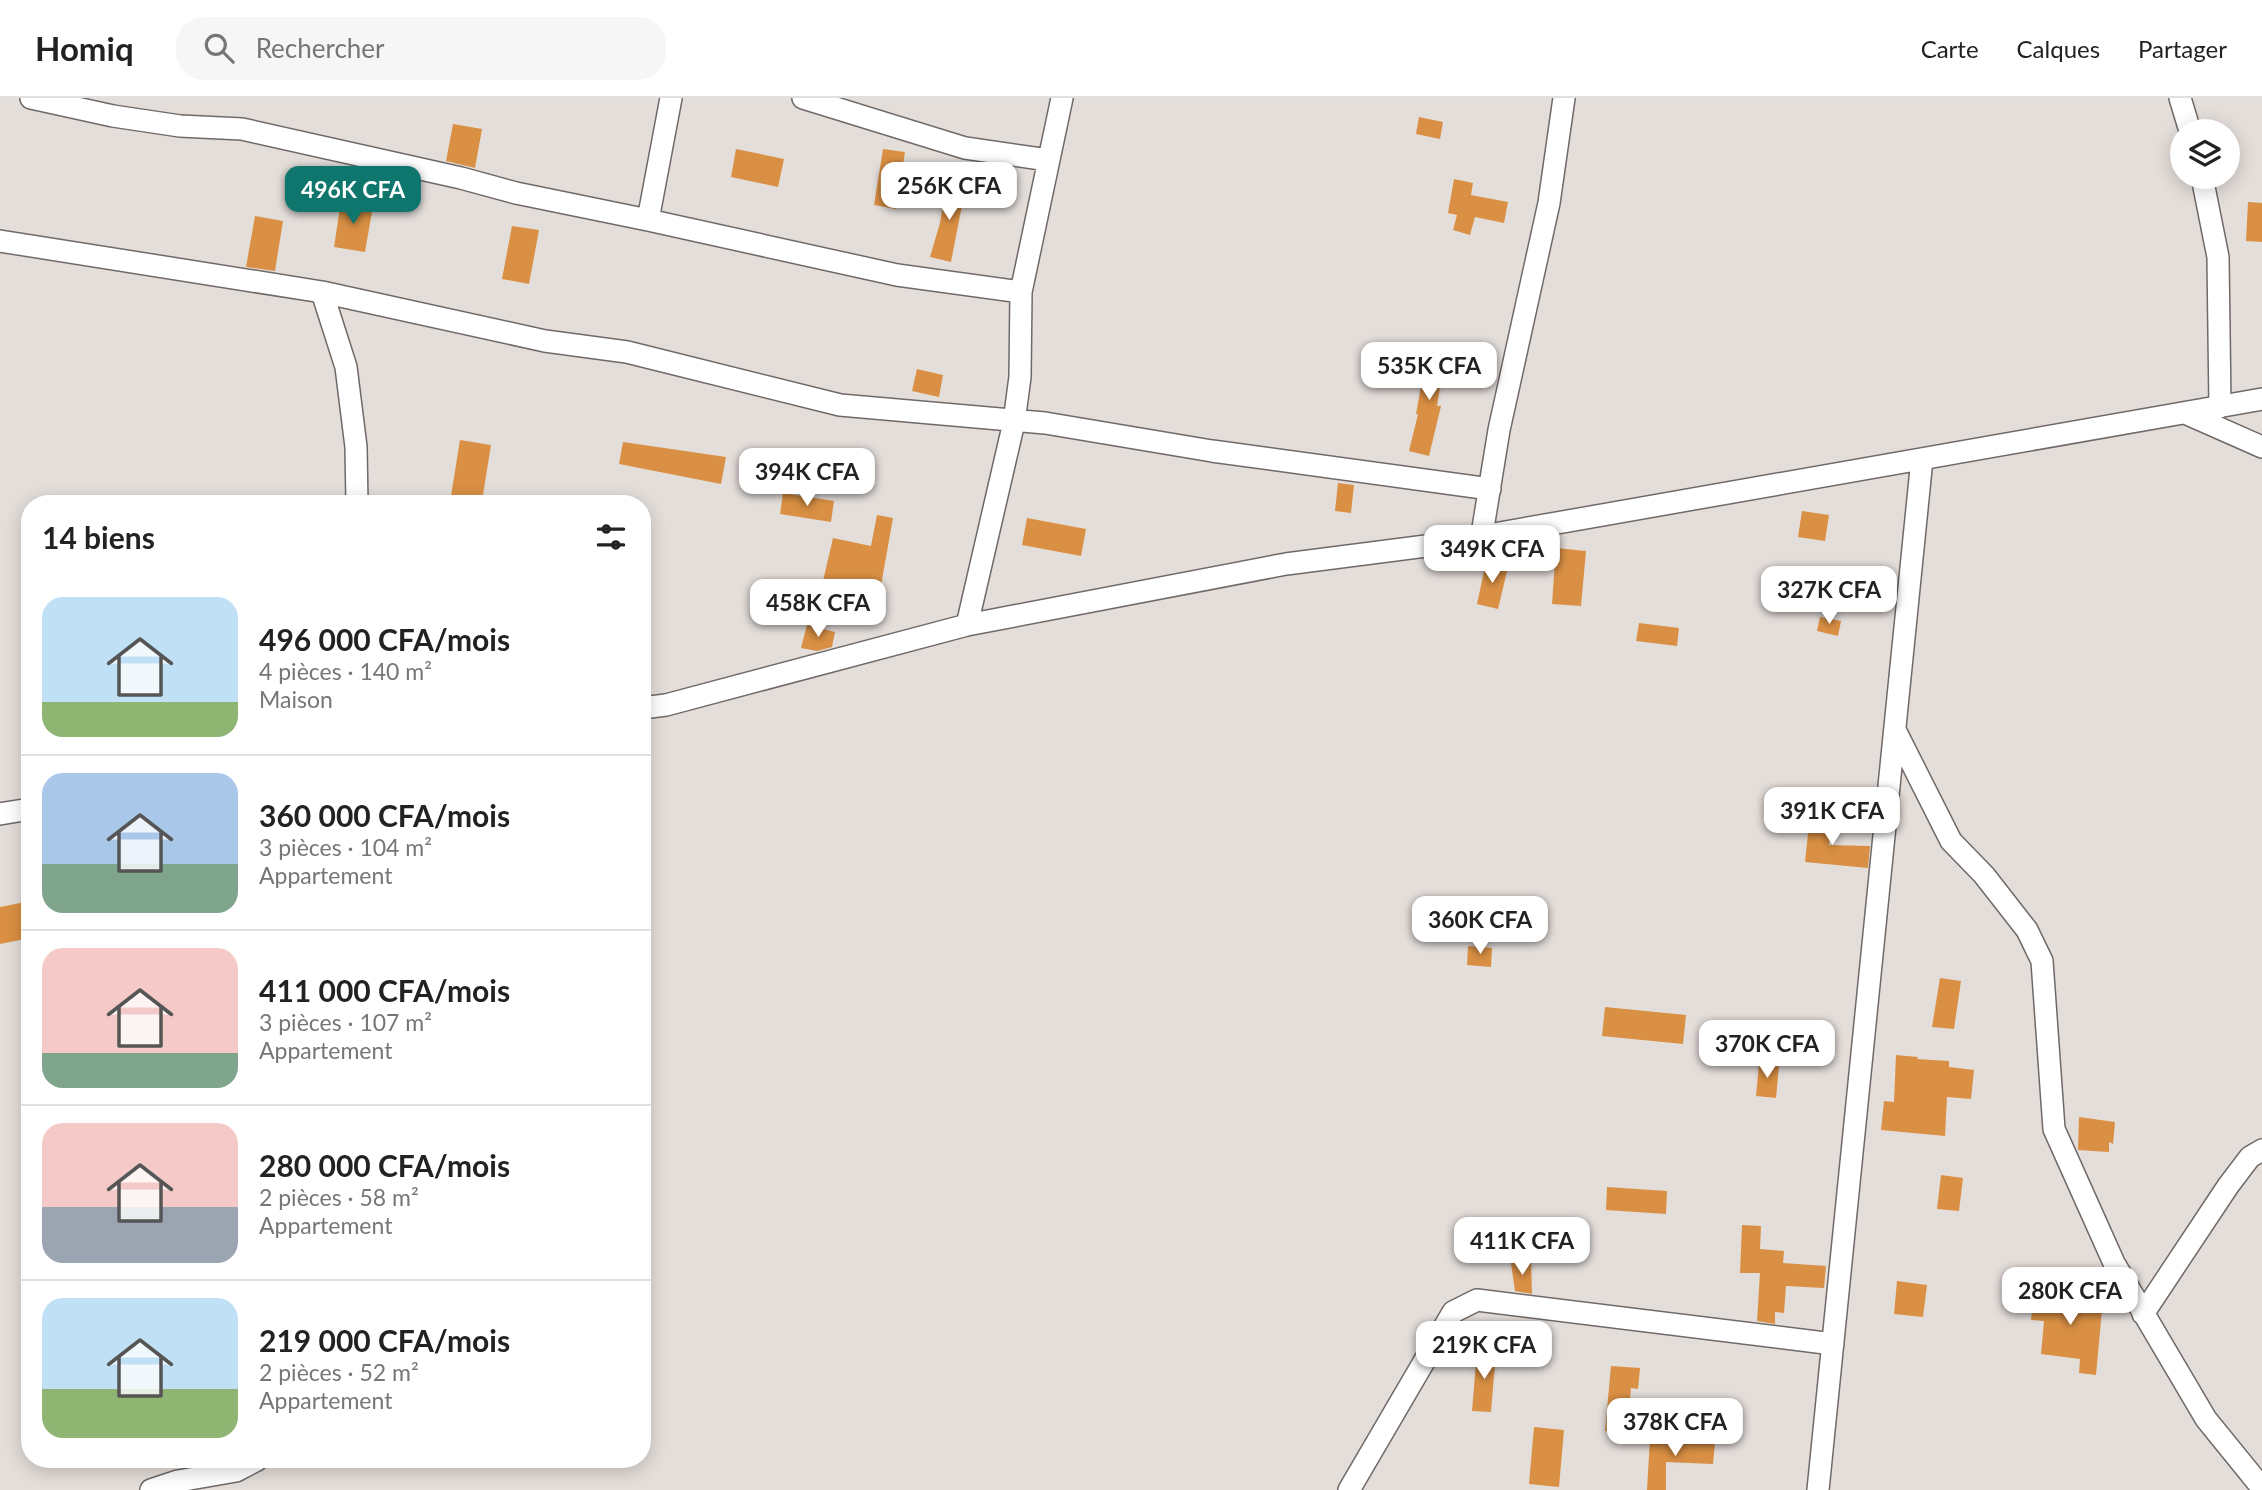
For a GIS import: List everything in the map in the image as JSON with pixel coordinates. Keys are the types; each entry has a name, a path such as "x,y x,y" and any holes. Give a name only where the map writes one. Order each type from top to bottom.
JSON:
{"street":[{"path":"31,98 113,116 180,126 242,129 516,193 897,275 1021,292"},
{"path":"648,220 671,98"},
{"path":"803,98 965,148 1048,160"},
{"path":"967,625 1014,422 1020,377 1021,292 1062,98"},
{"path":"1482,534 1499,430 1549,203 1564,98"},
{"path":"2180,98 2186,119"},
{"path":"2204,189 2218,257 2220,407"},
{"path":"0,242 322,292 545,341 627,352 840,405 1045,424 1212,451 1490,489"},
{"path":"322,292 346,367 356,447 357,495"},
{"path":"651,707 967,625 1286,564 1426,546 1482,534 2262,399"},
{"path":"2185,414 2262,447"},
{"path":"1818,1490 1922,459"},
{"path":"1895,730 1951,841 1984,876 2027,930 2042,961 2054,1129 2114,1263 2206,1419 2262,1488"},
{"path":"0,814 21,810"},
{"path":"2143,1314 2228,1186 2250,1157 2262,1150"},
{"path":"1349,1490 1453,1312 1477,1300 1833,1343"},
{"path":"151,1490 178,1481 232,1480 247,1468"}],"building":[{"path":"1419,117 1443,122 1440,139 1416,134"},
{"path":"453,124 482,129 475,168 446,161"},
{"path":"736,149 784,159 778,187 731,177"},
{"path":"883,149 905,152 896,209 874,205"},
{"path":"1454,179 1473,183 1471,195 1508,202 1504,223 1475,217 1470,235 1453,230 1457,215 1448,213"},
{"path":"947,181 966,185 951,262 930,257 940,223"},
{"path":"341,201 373,206 365,252 334,247"},
{"path":"2248,202 2262,203 2262,242 2246,241"},
{"path":"255,216 283,221 275,271 246,267"},
{"path":"512,226 539,230 529,284 502,279"},
{"path":"1428,348 1449,352 1445,375 1442,375 1437,406 1441,406 1429,456 1409,451 1418,414"},
{"path":"917,369 943,375 939,397 912,391"},
{"path":"460,440 491,445 483,495 451,495"},
{"path":"623,442 726,457 721,484 619,464"},
{"path":"1338,483 1354,485 1351,513 1335,511"},
{"path":"783,493 834,501 831,522 780,514"},
{"path":"1802,511 1829,515 1825,541 1798,537"},
{"path":"877,515 893,518 880,591 823,581 833,538 871,546"},
{"path":"1027,518 1086,529 1081,556 1022,545"},
{"path":"1556,548 1586,551 1581,606 1552,604"},
{"path":"1486,562 1508,567 1498,609 1477,604"},
{"path":"1798,576 1822,578 1820,600 1797,598"},
{"path":"1820,617 1841,621 1838,636 1817,631"},
{"path":"1639,623 1679,628 1677,646 1636,641"},
{"path":"807,625 835,632 832,647 817,651 801,648"},
{"path":"1810,815 1832,818 1829,845 1870,846 1868,868 1805,862"},
{"path":"21,903 21,940 0,944 0,907"},
{"path":"1468,946 1492,948 1491,967 1467,965"},
{"path":"1940,978 1961,981 1954,1029 1932,1027"},
{"path":"1605,1007 1686,1015 1683,1044 1602,1036"},
{"path":"1896,1055 1949,1061 1949,1067 1974,1070 1971,1099 1947,1097 1945,1136 1881,1130 1884,1101 1894,1102"},
{"path":"1759,1063 1779,1065 1776,1098 1756,1096"},
{"path":"2079,1117 2115,1122 2113,1144 2109,1142 2109,1152 2078,1150"},
{"path":"1941,1175 1963,1178 1959,1211 1937,1209"},
{"path":"1607,1187 1667,1191 1666,1214 1606,1210"},
{"path":"1742,1225 1761,1226 1760,1249 1784,1251 1783,1263 1826,1266 1824,1288 1786,1286 1784,1313 1775,1312 1775,1324 1757,1321 1760,1273 1740,1273"},
{"path":"1531,1261 1532,1294 1515,1291 1511,1263"},
{"path":"1897,1281 1927,1285 1923,1317 1894,1314"},
{"path":"2034,1291 2103,1299 2096,1375 2079,1373 2080,1359 2041,1354 2044,1321 2031,1320"},
{"path":"1477,1350 1496,1352 1491,1412 1472,1411"},
{"path":"1611,1366 1640,1368 1638,1389 1631,1388 1627,1433 1605,1431"},
{"path":"1715,1413 1740,1414 1739,1439 1714,1439"},
{"path":"1534,1427 1564,1430 1559,1487 1529,1484"},
{"path":"1650,1438 1715,1443 1713,1464 1666,1462 1666,1490 1647,1490"}]}
